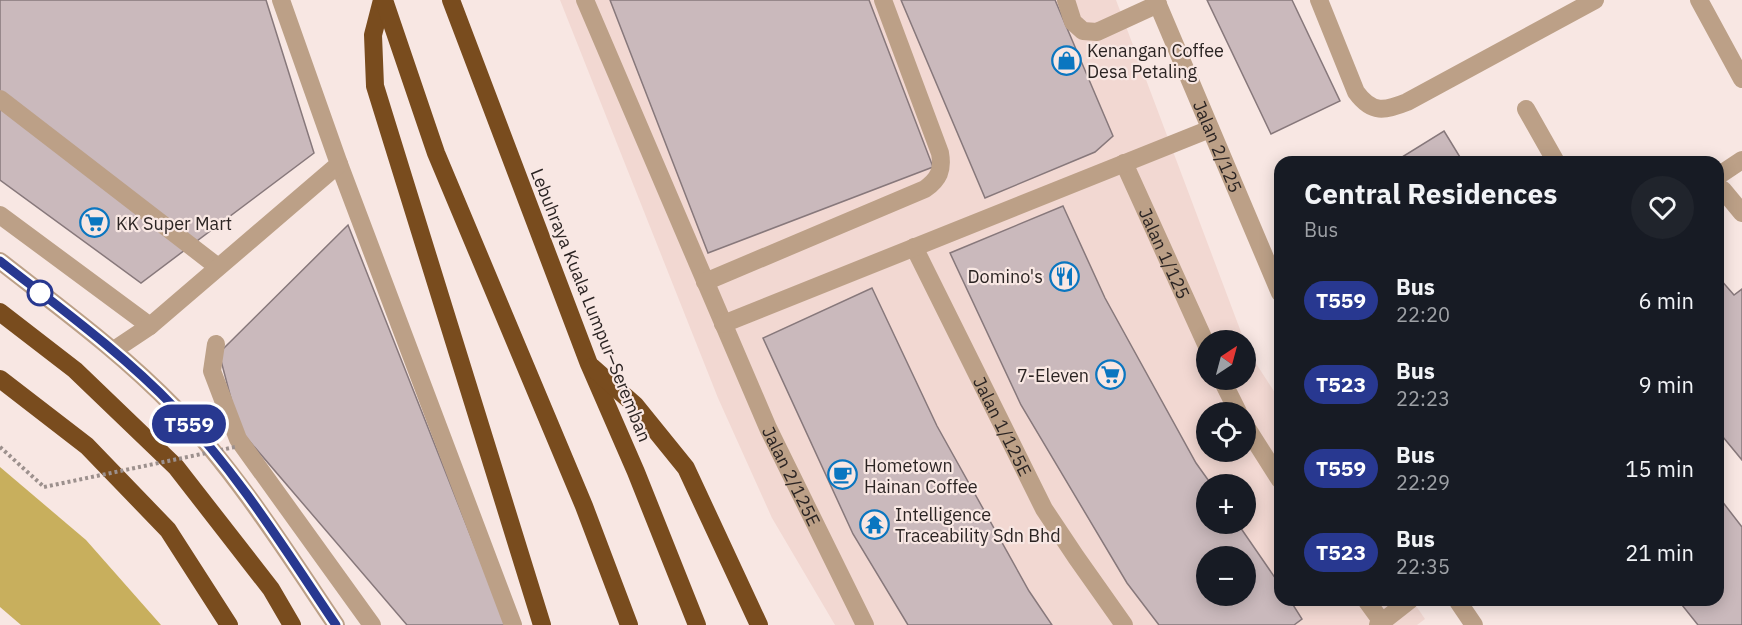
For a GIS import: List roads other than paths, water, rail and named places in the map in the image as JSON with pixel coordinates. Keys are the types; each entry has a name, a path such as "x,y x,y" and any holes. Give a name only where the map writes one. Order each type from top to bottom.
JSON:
{"highway":[{"path":"383,0 373,34 375,86 542,625"},
{"path":"383,0 436,153 584,506 629,625"},
{"name":"Lebuhraya Kuala Lumpur–Seremban","path":"451,0 589,364 636,472 696,625"},
{"path":"0,312 75,370 176,467 271,588 292,625"},
{"path":"589,364 635,405 686,468 759,625"},
{"path":"0,379 87,446 168,530 229,625"}],"street":[{"path":"281,0 339,164 513,625"},
{"name":"Jalan 2/125E","path":"585,0 768,428 865,625"},
{"path":"705,282 925,189 940,174 942,164 940,153 883,0"},
{"path":"1066,0 1073,22 1083,31 1097,32 1157,2"},
{"path":"1319,0 1356,92 1371,107 1382,109 1407,102 1595,0"},
{"path":"1699,0 1742,79"},
{"name":"Jalan 2/125","path":"1157,2 1274,279"},
{"path":"0,99 218,267"},
{"path":"1526,109 1553,156"},
{"path":"723,324 1210,129"},
{"path":"1724,172 1742,160"},
{"name":"Jalan 1/125","path":"1124,163 1200,330"},
{"path":"114,350 150,326 339,164"},
{"path":"1724,191 1741,209"},
{"path":"0,215 150,326"},
{"name":"Jalan 1/125E","path":"914,247 1044,509 1124,625"},
{"path":"0,261 114,350 176,408 230,472 336,625"},
{"path":"216,344 212,371 238,439 372,625"},
{"path":"1256,442 1274,471"},
{"path":"1370,606 1380,623 1402,606"},
{"path":"1461,606 1474,625"}],"place":[{"name":"Kenangan Coffee Desa Petaling","path":"1066,60"},
{"name":"KK Super Mart","path":"95,223"},
{"name":"Domino's","path":"1064,276"},
{"name":"7-Eleven","path":"1110,375"},
{"name":"Hometown Hainan Coffee","path":"843,475"},
{"name":"Intelligence Traceability Sdn Bhd","path":"874,524"}]}
